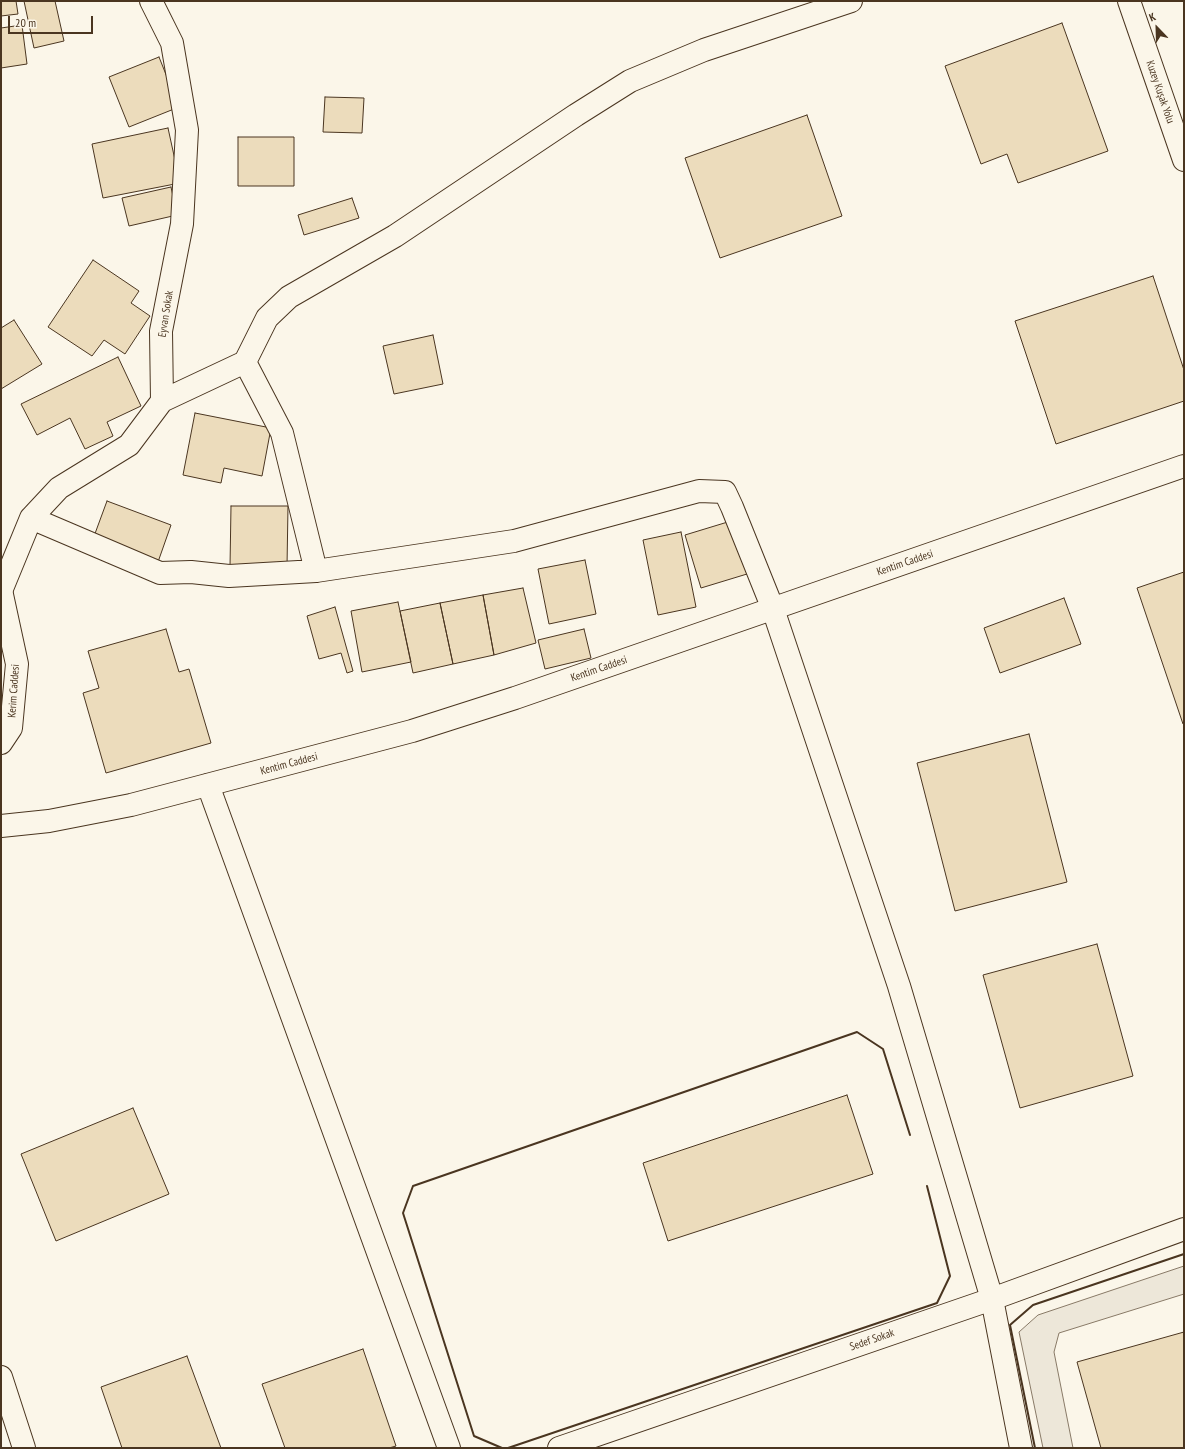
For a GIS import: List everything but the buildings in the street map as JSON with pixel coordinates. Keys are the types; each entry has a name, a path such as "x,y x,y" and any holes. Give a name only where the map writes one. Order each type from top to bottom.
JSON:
{"street":[{"name":"Eyvan Sokak","path":"151,1 172,43 187,130 182,224 161,331 162,401"},
{"path":"1,590 31,518 59,488 129,446 162,401 245,362 267,318 289,297 395,236 576,115 630,81 704,50 851,1"},
{"name":"Kuzey Kuşak Yolu","path":"1129,1 1184,160"},
{"path":"245,362 282,433 316,571"},
{"name":"Kentim Caddesi","path":"1,826 49,821 131,805 412,731 522,696 1184,466"},
{"path":"31,518 160,573 191,572 229,576 316,571 514,541 700,492 725,492 773,609 899,986 992,1299 1021,1448"},
{"name":"Kerim Caddesi","path":"1,590 17,664 11,728 1,743"},
{"path":"208,785 449,1448"},
{"name":"Sedef Sokak","path":"559,1448 992,1299 1184,1229"},
{"path":"1,1377 5,1404 24,1448"}],"shaded area":[{"path":"1184,1266 1184,1294 1059,1333 1054,1352 1073,1448 1043,1448 1019,1332 1038,1315"}],"wall":[{"path":"502,1448 474,1436 403,1213 413,1186 857,1032 883,1049 910,1135"},
{"path":"508,1448 937,1303 950,1276 927,1186"},
{"path":"1035,1448 1010,1325 1033,1305 1184,1254"}]}
